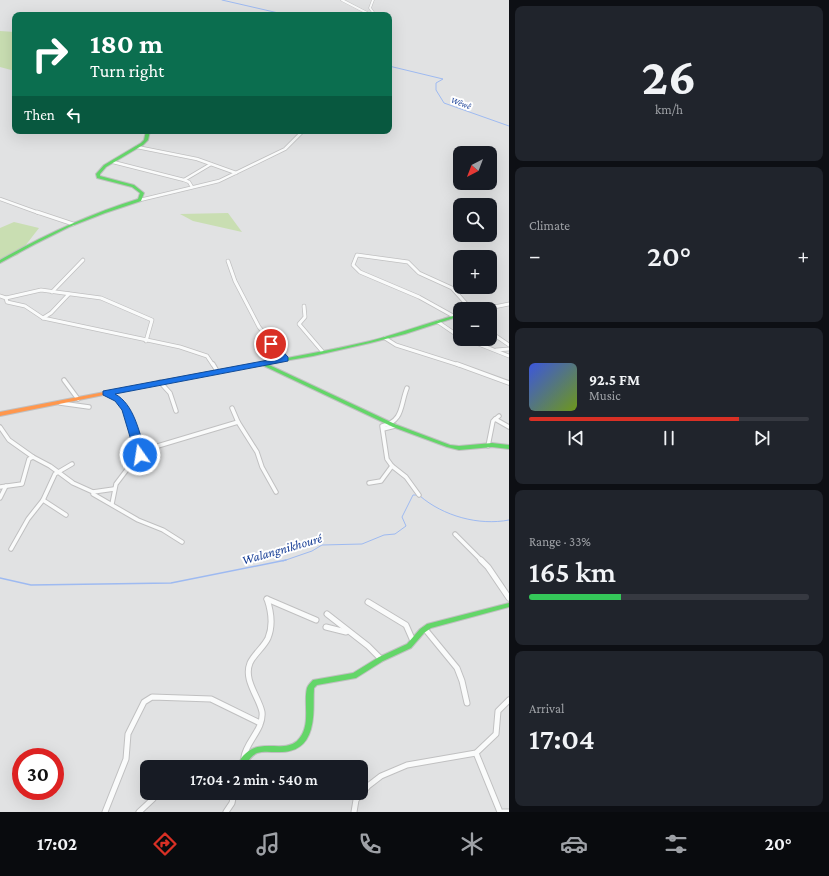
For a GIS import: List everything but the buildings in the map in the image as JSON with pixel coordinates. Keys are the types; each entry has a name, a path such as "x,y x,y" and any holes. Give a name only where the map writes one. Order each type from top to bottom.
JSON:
{"street":[{"path":"342,0 365,12"},
{"path":"373,0 370,8 373,12"},
{"path":"140,200 142,192 132,186 98,177 98,174 101,169 146,140 147,134"},
{"path":"0,262 73,224 118,206 220,181 285,148 300,134"},
{"path":"137,147 197,159 236,174"},
{"path":"113,162 184,180 189,182 192,187"},
{"path":"184,180 211,164"},
{"path":"0,199 73,224"},
{"path":"453,314 419,297 360,272 353,265 357,255 408,262 419,273 452,288 465,302"},
{"path":"52,292 83,260"},
{"path":"228,261 234,276 234,281 259,327 285,359"},
{"path":"0,296 6,298 41,290 101,298 152,320 146,341"},
{"path":"43,318 51,313 68,294"},
{"path":"6,298 7,302 25,306 43,318 65,324 120,334 207,356 217,372"},
{"path":"497,306 509,304"},
{"path":"304,306 305,317 299,324 322,351"},
{"path":"0,414 160,382 263,364 384,338 453,318"},
{"path":"438,322 453,332"},
{"path":"497,337 509,345"},
{"path":"384,338 396,346 453,363 509,383"},
{"path":"483,346 509,356"},
{"path":"493,350 509,349"},
{"path":"263,364 392,425 449,446 459,448 488,446 509,447"},
{"path":"64,380 78,399"},
{"path":"160,382 170,393 176,410"},
{"path":"407,388 403,398 400,415 392,425 383,429 387,459 392,466 406,477 419,495"},
{"path":"106,393 118,399 126,410 141,450 140,455 129,466 114,489 114,501 112,504"},
{"path":"60,403 89,407"},
{"path":"232,408 238,422 257,452 262,467 276,492"},
{"path":"488,446 493,421 497,417 509,427"},
{"path":"141,450 238,422"},
{"path":"0,427 9,440 73,483 93,492 138,520 164,530 182,542"},
{"path":"0,487 22,484 29,459 33,457"},
{"path":"11,549 28,519 43,500 57,472 72,464"},
{"path":"369,483 381,481 392,466"},
{"path":"0,498 6,486"},
{"path":"93,492 114,489"},
{"path":"43,500 66,515"},
{"path":"456,534 488,567 509,598"},
{"path":"244,758 245,750 259,728 262,713 253,690 249,672 250,663 268,638 271,612 267,599 316,620"},
{"path":"368,602 406,625 413,641"},
{"path":"244,758 248,753 261,749 286,750 296,748 306,734 310,716 311,687 315,682 354,676 381,659 409,646 429,626 509,605"},
{"path":"327,614 336,624 373,649 381,659"},
{"path":"326,627 350,634"},
{"path":"425,629 428,637 444,650 462,676 467,703"},
{"path":"105,812 126,759 128,734 144,702 152,697 210,699 260,722"},
{"path":"354,812 356,800 368,786 381,776 407,765 476,753 496,734 498,711 509,700"},
{"path":"476,753 500,812"},
{"path":"139,812 151,800"},
{"path":"226,812 233,800"},
{"path":"503,812 509,812"}],"green space":[{"path":"0,31 12,32 12,70 0,67"},
{"path":"228,213 242,232 193,221 180,214"},
{"path":"14,222 39,228 18,255 0,261 0,228"}],"waterway":[{"name":"Wêwê","path":"222,0 274,12"},
{"name":"Wêwê","path":"392,67 443,79 436,83 436,90 444,103 509,126"},
{"name":"Walangnikhouré","path":"286,560 312,551 322,545 362,544 384,535 395,534 406,526 402,517 413,495 417,495"},
{"name":"Walangnikhouré","path":"420,496 439,509 462,518 486,522 509,520"},
{"name":"Walangnikhouré","path":"0,578 31,585 171,583 286,560"}],"traffic: fast":[{"path":"0,262 68,226 103,212 140,200 142,193 133,186 98,177 98,174 105,166 142,144 146,140 147,134"},
{"path":"141,386 285,360 370,342 453,317"},
{"path":"263,364 395,426 449,446 459,448 492,445 509,447"},
{"path":"244,760 254,751 261,749 286,749 294,747 300,742 308,728 311,687 315,682 354,676 381,659 409,646 422,631 429,626 509,605"}],"traffic: slow":[{"path":"0,414 141,386"}],"route":[{"path":"140,455 141,450 126,410 118,399 106,393 204,373 285,359 271,344"}]}
